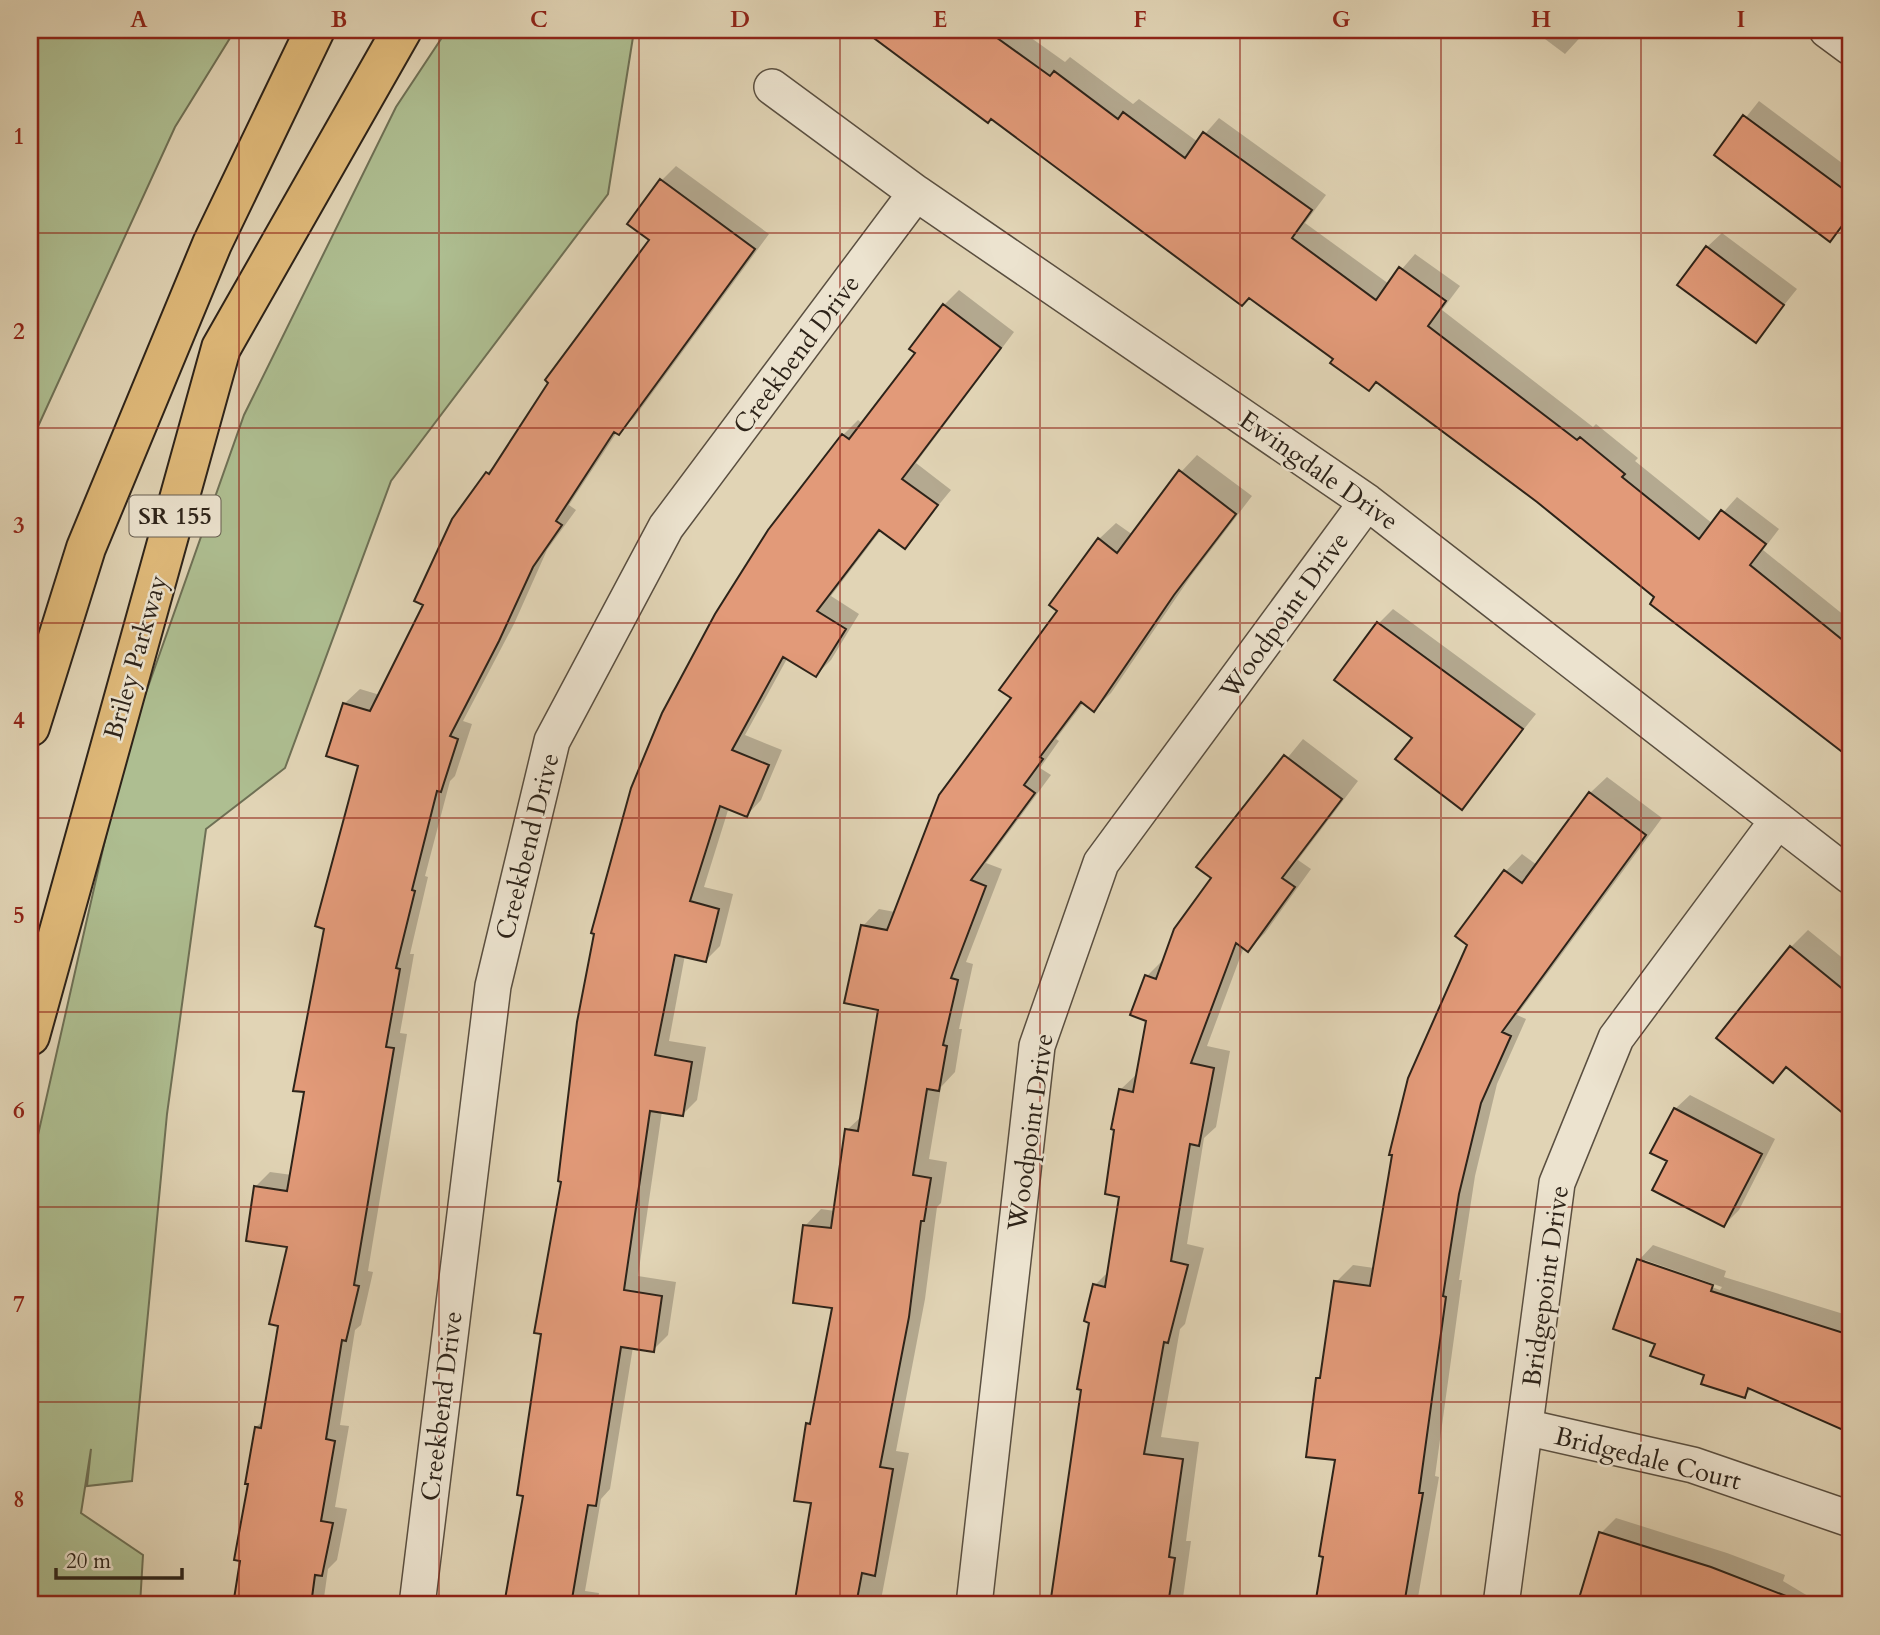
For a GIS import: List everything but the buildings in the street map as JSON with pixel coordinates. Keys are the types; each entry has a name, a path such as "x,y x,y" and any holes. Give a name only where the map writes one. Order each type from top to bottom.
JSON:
{"highway":[{"name":"SR 155","path":"30,727 86,548 212,244 315,30"},
{"name":"Briley Parkway","path":"30,1036 221,348 402,30"}],"street":[{"path":"1828,30 1850,47"},
{"name":"Ewingdale Drive","path":"772,86 916,193 1367,502 1850,876"},
{"name":"Creekbend Drive","path":"417,1605 493,986 552,741 666,527 916,193"},
{"name":"Woodpoint Drive","path":"974,1605 1037,1046 1101,863 1367,502"},
{"name":"Bridgepoint Drive","path":"1501,1605 1557,1183 1616,1038 1777,820"},
{"name":"Bridgedale Court","path":"1525,1427 1693,1465 1850,1519"}],"green space":[{"path":"30,30 235,30 175,127 30,444"},
{"path":"447,30 638,30 633,37 608,194 391,481 285,768 206,829 167,1114 132,1481 87,1486 91,1449 81,1513 143,1555 140,1605 30,1605 30,1170 125,752 244,415 396,107"}]}
